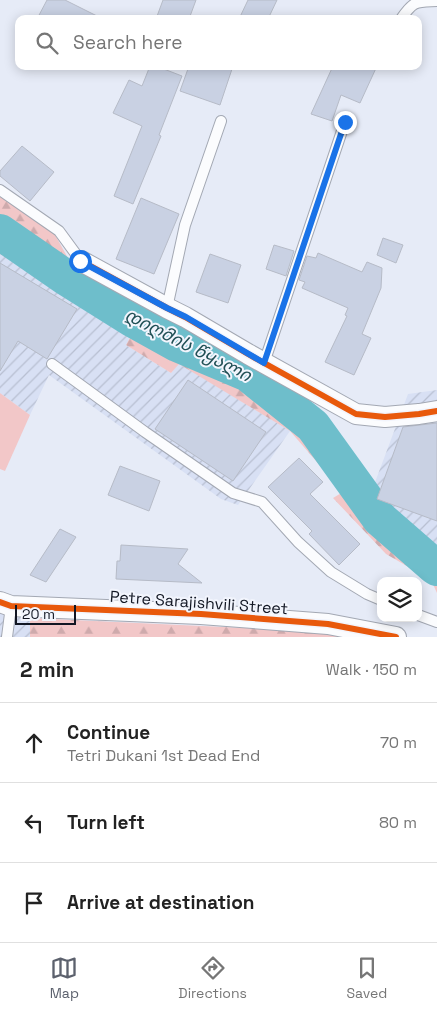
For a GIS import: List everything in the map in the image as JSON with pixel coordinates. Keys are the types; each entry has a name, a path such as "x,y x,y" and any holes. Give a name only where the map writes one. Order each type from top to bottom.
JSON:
{"street":[{"path":"80,261 186,317 356,414 385,417 437,411"},
{"name":"Petre Sarajishvili Street","path":"6,604 200,614 318,624 396,637"}],"lane":[{"path":"404,15 416,2 437,1"},
{"path":"167,308 185,225 221,121"},
{"path":"264,363 345,122"},
{"path":"0,190 59,231 80,261"},
{"path":"52,364 233,493 262,502 298,542 331,572 377,598"},
{"path":"6,604 7,637"},
{"path":"422,616 437,622"}],"shaded area":[{"path":"0,254 132,334 126,345 171,373 179,363 290,431 238,505 221,499 49,375 30,415 0,393"},
{"path":"437,390 437,550 418,542 403,521 390,517 371,493 408,394"},
{"path":"0,614 30,618 30,637 0,637"}],"green space":[{"path":"0,196 53,231 69,260 309,396 303,404 321,421 371,493 390,516 403,521 418,542 437,550 437,593 431,580 386,554 333,498 343,492 290,431 179,364 171,373 126,345 132,334 0,254"},
{"path":"0,393 30,415 5,471 0,469"},
{"path":"30,618 312,631 342,637 30,637"}],"building":[{"path":"47,0 65,0 95,15 39,15"},
{"path":"163,0 196,0 190,15 157,15"},
{"path":"248,0 277,0 270,15 241,15"},
{"path":"148,70 166,70 182,76 159,135 161,136 133,204 114,196 142,126 113,113 129,80 142,86"},
{"path":"188,70 232,70 220,105 180,91"},
{"path":"331,70 375,70 360,103 341,95 332,121 311,114"},
{"path":"22,146 54,172 30,201 0,176 0,171"},
{"path":"141,198 179,214 154,274 116,259"},
{"path":"383,238 403,245 396,263 377,255"},
{"path":"274,245 294,251 286,276 266,269"},
{"path":"318,253 362,272 367,262 382,268 381,288 362,334 371,338 354,375 325,362 347,316 345,315 348,308 302,288 305,282 299,280 307,256 316,258"},
{"path":"210,254 241,265 228,303 196,292"},
{"path":"0,263 77,309 47,359 18,341 0,371"},
{"path":"188,380 266,432 233,481 155,429"},
{"path":"437,423 437,521 377,499 403,427"},
{"path":"299,458 323,482 310,494 360,544 339,565 309,534 312,531 268,487"},
{"path":"120,466 160,481 149,511 108,495"},
{"path":"60,529 76,537 46,582 30,575"},
{"path":"121,545 188,549 178,564 202,583 116,579 117,561 120,561"}],"waterway":[{"name":"დიღმის წყალი","path":"0,232 65,277 132,319 177,344 248,374 313,426 380,519 437,568"}],"cycle path":[{"path":"81,261 185,317 356,414 385,417 437,411"},
{"path":"0,602 11,606 201,614 328,624 396,637"}],"route":[{"path":"80,261 186,317 264,363 345,122"}]}
